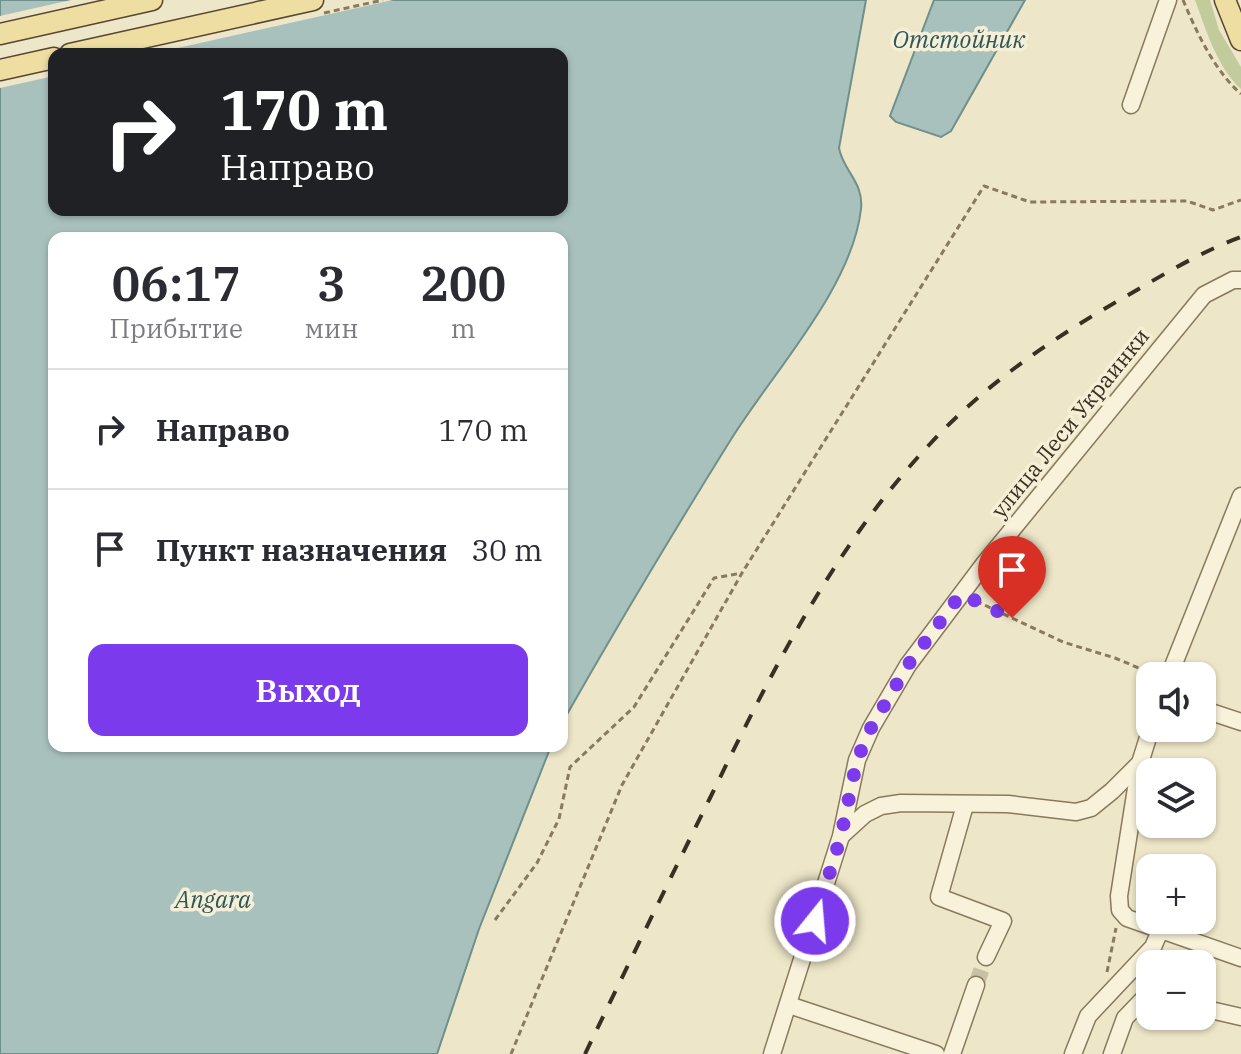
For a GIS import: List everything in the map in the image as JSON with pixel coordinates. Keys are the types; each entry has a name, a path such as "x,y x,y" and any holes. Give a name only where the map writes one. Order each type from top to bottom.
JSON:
{"main road":[{"path":"0,34 152,0"},
{"path":"97,48 313,0"},
{"path":"1225,0 1241,40"},
{"path":"0,70 48,59"}],"street":[{"path":"1131,105 1168,0"},
{"name":"улица Леси Украинки","path":"772,1054 841,836 857,760 871,728 908,665 1055,475 1204,295 1233,280 1241,280"},
{"path":"1175,662 1241,496"},
{"path":"1216,714 1241,722"},
{"path":"841,836 865,814 881,806 923,801 965,805 1008,804 1076,812 1091,808 1136,767"},
{"path":"1136,788 1120,887 1120,910 1136,922"},
{"path":"965,805 939,897 1003,921 986,957"},
{"path":"1073,1054 1088,1016 1153,947 1159,934"},
{"path":"1169,934 1241,958"},
{"path":"952,1054 976,985"},
{"path":"789,1005 936,1054"},
{"path":"1112,1054 1125,1018 1136,1007"},
{"path":"1216,1011 1241,1017"}],"path":[{"path":"1183,0 1207,51 1230,85 1241,94"},
{"path":"511,1054 622,785 742,573 984,186 1030,202 1187,201 1213,210 1241,200"},
{"path":"495,920 537,863 559,819 570,767 634,707 714,578 742,573"},
{"path":"961,594 1063,642 1136,667"},
{"path":"1107,972 1120,910"}],"green space":[{"path":"1195,0 1210,0 1219,30 1241,67 1241,89 1219,59"}],"water":[{"name":"Angara","path":"0,0 866,0 839,148 861,200 854,239 842,270 808,330 708,476 568,713 568,232 48,232 48,752 549,752 479,929 437,1054 0,1054"},
{"name":"Отстойник","path":"934,0 1025,0 951,131 941,137 896,122 890,116"}],"pier":[{"path":"71,0 393,0 178,48 48,48 48,77 0,88 0,16"}],"tunnel":[{"path":"976,985 986,957"}],"railway":[{"path":"585,1054 781,658 834,568 895,483 951,422 1021,364 1071,329 1152,281 1241,237"}],"route":[{"path":"815,921 841,836 857,760 871,728 908,665 961,594 1012,618"}]}
